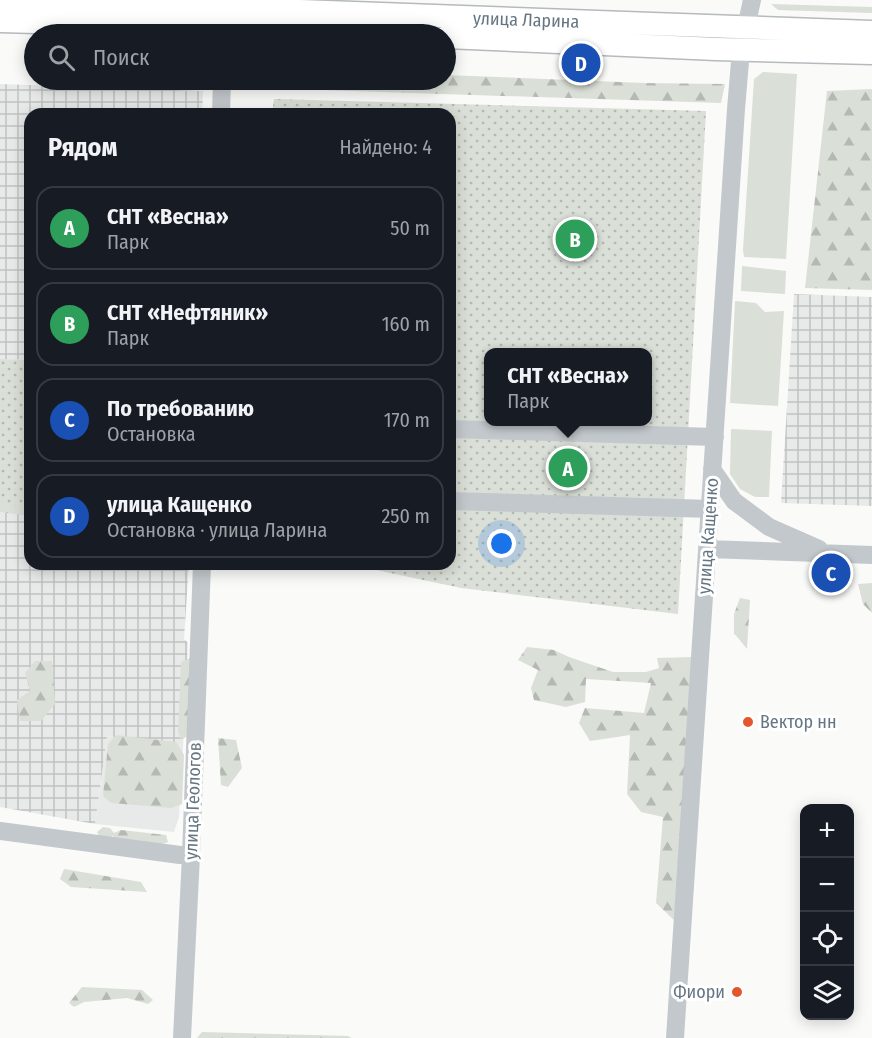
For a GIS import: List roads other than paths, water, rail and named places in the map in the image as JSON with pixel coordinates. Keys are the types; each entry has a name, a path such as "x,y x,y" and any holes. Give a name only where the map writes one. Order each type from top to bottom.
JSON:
{"main road":[{"name":"улица Ларина","path":"0,0 224,24"},
{"name":"улица Ларина","path":"0,21 224,24"},
{"name":"улица Ларина","path":"456,25 745,27 872,32"},
{"name":"улица Ларина","path":"456,37 741,50 872,53"}],"street":[{"name":"улица Кащенко","path":"675,1038 741,50 752,0"},
{"path":"221,108 222,90"},
{"path":"456,429 715,437"},
{"path":"712,468 734,501 770,527 829,553"},
{"path":"456,501 710,509"},
{"path":"708,549 872,555"},
{"name":"улица Геологов","path":"182,1038 202,570"},
{"path":"0,831 191,855"}],"place":[{"name":"улица Кащенко","path":"581,63"},
{"name":"СНТ «Нефтяник»","path":"575,239"},
{"name":"СНТ «Весна»","path":"568,468"},
{"name":"По требованию","path":"831,573"},
{"name":"Вектор нн","path":"748,722"},
{"name":"Фиори","path":"737,992"}]}
